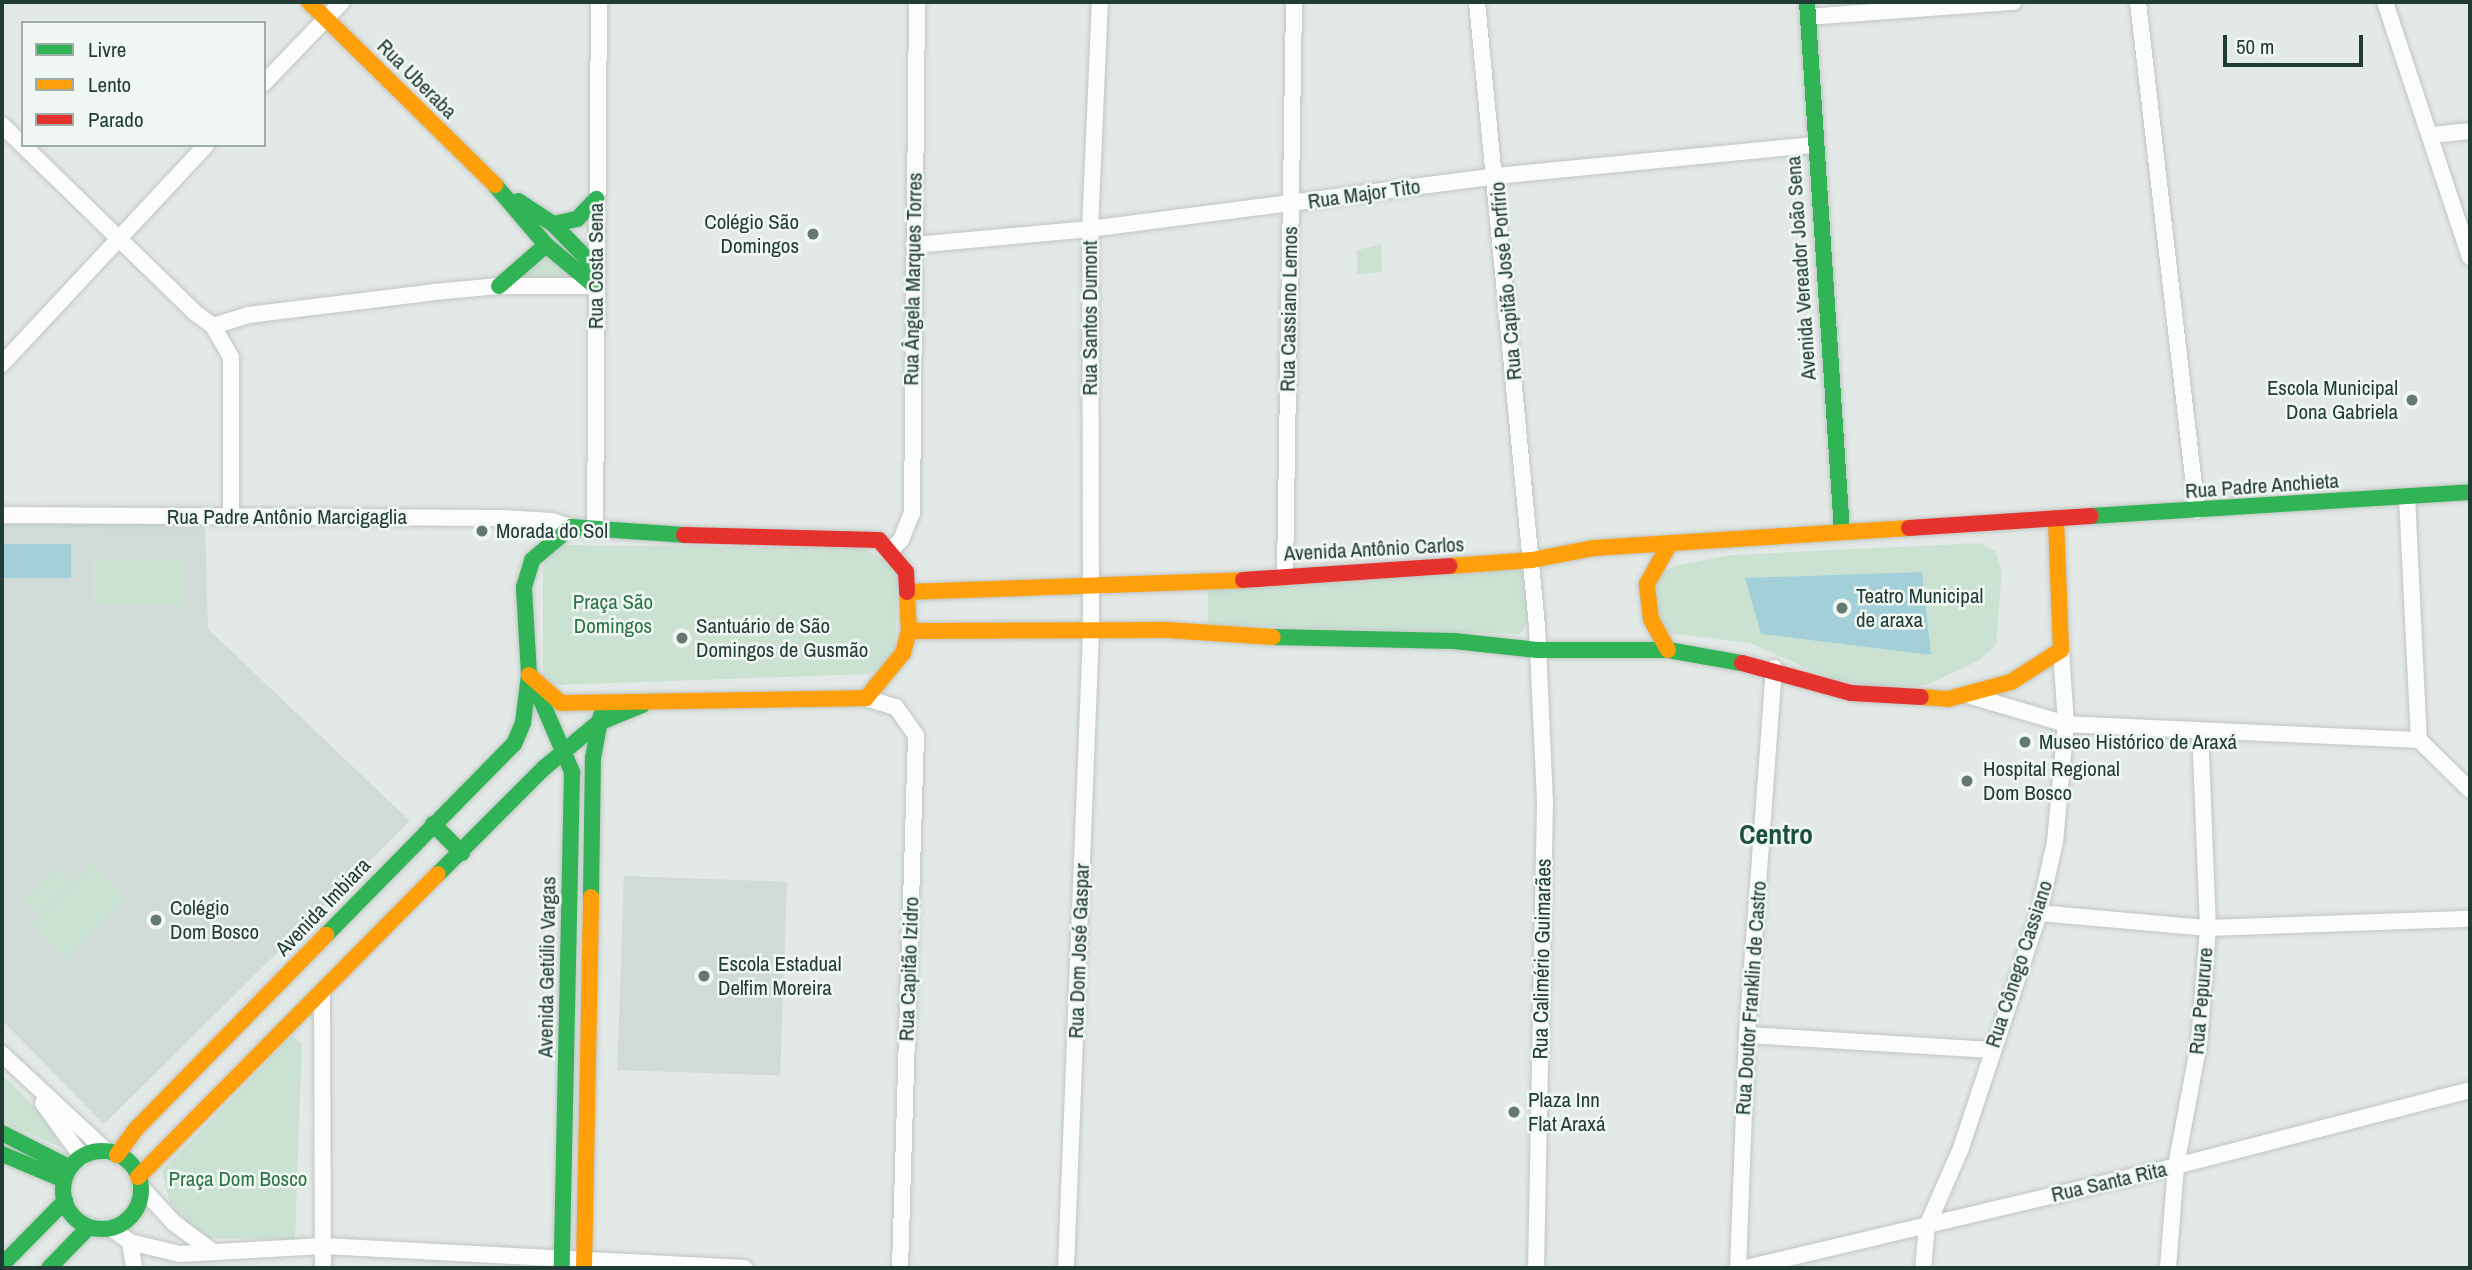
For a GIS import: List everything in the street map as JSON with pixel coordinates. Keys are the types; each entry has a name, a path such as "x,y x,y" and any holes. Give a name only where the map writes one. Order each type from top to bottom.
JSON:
{"main road":[{"name":"Rua Uberaba","path":"309,2 496,186 546,245 595,286"},
{"name":"Avenida Vereador João Sena","path":"1808,10 1814,145 1842,532"},
{"name":"Rua Uberaba","path":"496,186 553,224 595,267"},
{"path":"553,224 577,219 596,199"},
{"path":"499,286 546,245"},
{"name":"Rua Padre Anchieta","path":"1842,532 2470,492"},
{"path":"909,631 1091,633 1167,630 1285,638 1454,641 1538,650 1668,650 1774,668 1851,693 1948,699 1971,696 2011,682 2061,650 2056,518"},
{"path":"571,527 747,540 866,537 879,540 891,550 906,572 909,631 904,653 866,698 648,702 606,700 561,703 529,675 524,587 532,560 571,527"},
{"name":"Avenida Antônio Carlos","path":"907,592 1087,589 1532,560 1592,548 1842,532"},
{"path":"1668,650 1651,619 1647,584 1670,543"},
{"name":"Avenida Getúlio Vargas","path":"529,675 572,772 562,1265"},
{"name":"Avenida Imbiara","path":"112,1153 514,744 523,723 529,675"},
{"name":"Avenida Getúlio Vargas","path":"584,1265 598,723 606,700"},
{"path":"65,1202 74,1217 89,1227 111,1228 130,1217 139,1181 564,749 598,723 648,702"},
{"path":"433,824 462,853"},
{"path":"2,1133 72,1168"},
{"path":"2,1153 72,1168 112,1153 139,1181"},
{"path":"2,1265 65,1202 72,1168"},
{"path":"49,1268 89,1227"}],"street":[{"path":"266,81 342,2"},
{"name":"Rua Costa Sena","path":"595,530 595,267 600,2"},
{"name":"Rua Ângela Marques Torres","path":"891,550 901,540 912,513 917,2"},
{"name":"Rua Santos Dumont","path":"1091,633 1087,589 1090,229 1100,2"},
{"name":"Rua Cassiano Lemos","path":"1285,575 1294,2"},
{"name":"Rua Capitão José Porfírio","path":"1477,2 1496,176 1538,650"},
{"path":"1808,10 2013,2"},
{"path":"2138,2 2197,511"},
{"path":"2385,2 2432,135 2470,257"},
{"path":"2,125 21,144"},
{"path":"2432,135 2470,131"},
{"name":"Rua Major Tito","path":"914,245 1090,229 1496,176 1814,145"},
{"path":"24,147 117,239 214,326 231,357 231,517"},
{"path":"2,363 204,147"},
{"path":"214,326 248,314 499,286 595,286"},
{"path":"2407,497 2419,740"},
{"name":"Rua Padre Antônio Marcigaglia","path":"2,515 502,518 552,521 571,527"},
{"name":"Rua Dom José Gaspar","path":"1066,1268 1091,633"},
{"name":"Rua Calimério Guimarães","path":"1536,1268 1545,802 1538,650"},
{"name":"Rua Cônego Cassiano","path":"1923,1268 1927,1226 1961,1148 2039,913 2055,842 2066,724 2061,650"},
{"name":"Rua Doutor Franklin de Castro","path":"1738,1268 1746,1035 1774,668"},
{"path":"1971,696 2066,724 2419,740 2470,790"},
{"name":"Rua Capitão Izidro","path":"866,698 896,707 916,736 900,1268"},
{"name":"Rua Pepurure","path":"2168,1268 2176,1166 2199,1042 2208,928 2200,731"},
{"path":"2039,913 2208,928 2470,919"},
{"path":"321,995 323,1268"},
{"path":"1746,1035 1992,1050"},
{"path":"2,1054 30,1084 112,1153"},
{"path":"30,1084 72,1168"},
{"name":"Rua Santa Rita","path":"1746,1268 2176,1166 2470,1090"},
{"path":"139,1181 174,1223 212,1251"},
{"path":"111,1228 130,1242 180,1254 324,1246 562,1265 744,1268"},
{"path":"130,1242 134,1268"}],"shaded area":[{"name":"Colégio Dom Bosco","path":"205,519 208,629 410,821 104,1124 2,1020 2,522"},
{"name":"Escola Estadual Delfim Moreira","path":"624,876 787,882 780,1076 617,1070"}],"green space":[{"path":"1381,244 1382,272 1357,274 1357,250"},
{"path":"548,255 566,273 565,280 520,283 521,276"},
{"path":"1980,543 1995,551 2002,570 1996,645 1978,661 1929,684 1892,690 1829,678 1750,643 1669,633 1658,622 1656,583 1661,573 1675,566 1731,555"},
{"name":"Praça São Domingos","path":"561,545 862,548 894,565 898,579 895,649 887,662 870,674 555,685 543,676 543,567 549,552"},
{"path":"93,559 184,559 184,605 93,605"},
{"path":"1516,564 1526,576 1532,616 1520,634 1208,625 1208,588"},
{"path":"93,863 127,897 65,959 31,925"},
{"path":"58,866 72,880 37,915 23,901"},
{"name":"Praça Dom Bosco","path":"292,1036 302,1043 295,1240 202,1238 170,1204 162,1171"},
{"path":"2,1075 42,1114 61,1147 2,1122"}],"water":[{"path":"4,544 71,544 71,578 4,578"},
{"path":"1922,572 1931,655 1761,634 1745,578"}],"traffic: fast":[{"path":"1807,2 1842,532"},
{"path":"495,185 546,245 595,286"},
{"path":"553,224 577,219 596,199"},
{"path":"518,201 553,224 595,267"},
{"path":"499,286 546,245"},
{"path":"2091,516 2470,492"},
{"path":"326,935 514,744 523,723 529,675 524,587 532,560 571,527 684,535"},
{"path":"1273,637 1454,641 1538,650 1668,650 1742,663"},
{"path":"535,686 572,772 562,1268"},
{"path":"438,874 544,768 598,723 642,705"},
{"path":"591,897 593,758 601,715"},
{"path":"433,824 462,853"},
{"path":"2,1133 70,1168"},
{"path":"102,1151 117,1154 129,1163 138,1175 141,1190 138,1205 129,1217 117,1226 102,1229 87,1226 75,1217 66,1205 63,1190 66,1175 75,1163 87,1154 102,1151"},
{"path":"2,1154 64,1180"},
{"path":"2,1265 65,1201"},
{"path":"49,1268 89,1227"}],"traffic: slow":[{"path":"309,2 495,185"},
{"path":"1921,697 1948,699 2011,682 2061,650 2056,518"},
{"path":"1450,566 1532,560 1593,548 1909,528"},
{"path":"1668,650 1651,619 1647,584 1670,543"},
{"path":"907,592 1243,580"},
{"path":"529,675 561,703 866,698 903,653 909,631 907,592"},
{"path":"909,631 1167,630 1273,637"},
{"path":"138,1177 438,874"},
{"path":"584,1268 591,897"},
{"path":"117,1155 136,1129 326,935"}],"traffic: jam":[{"path":"1909,528 2091,516"},
{"path":"684,535 879,540 906,572 907,592"},
{"path":"1243,580 1450,566"},
{"path":"1742,663 1851,693 1921,697"}],"place":[{"name":"Colégio São Domingos","path":"813,234"},
{"name":"Escola Municipal Dona Gabriela","path":"2412,400"},
{"name":"Morada do Sol","path":"482,531"},
{"name":"Teatro Municipal de araxa","path":"1842,608"},
{"name":"Santuário de São Domingos de Gusmão","path":"682,638"},
{"name":"Museo Histórico de Araxá","path":"2025,742"},
{"name":"Hospital Regional Dom Bosco","path":"1967,781"},
{"name":"Colégio Dom Bosco","path":"156,920"},
{"name":"Escola Estadual Delfim Moreira","path":"704,976"},
{"name":"Plaza Inn Flat Araxá","path":"1514,1112"}],"district":[{"name":"Centro","path":"1776,834"}]}
